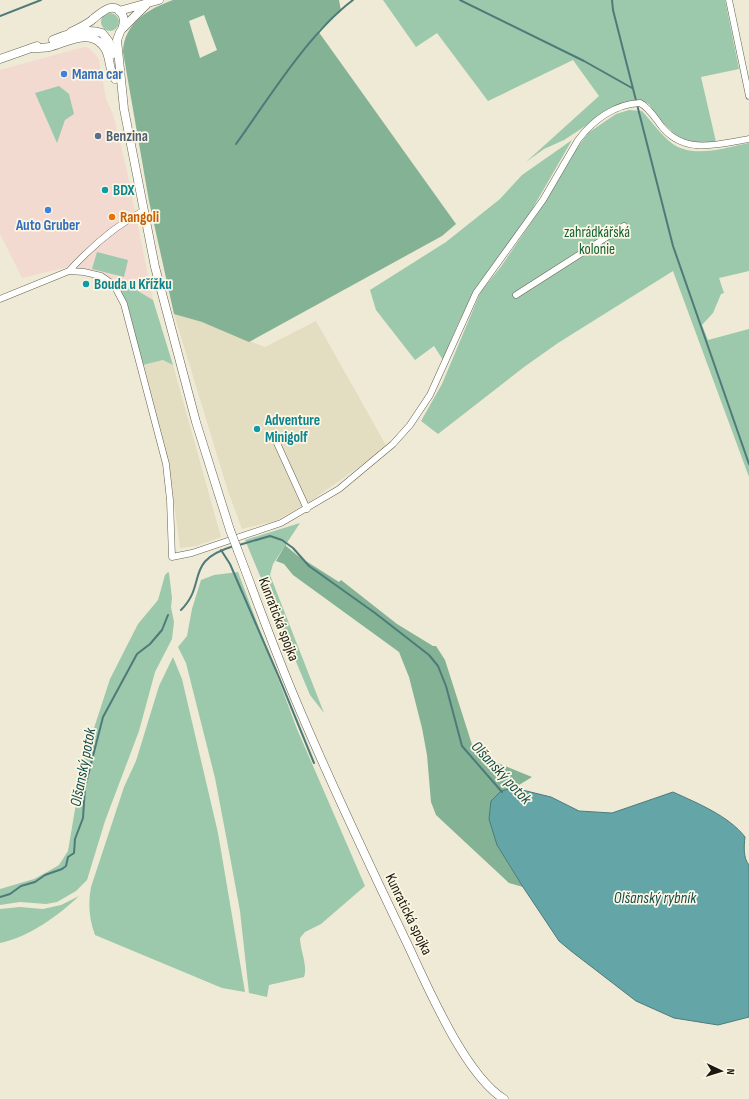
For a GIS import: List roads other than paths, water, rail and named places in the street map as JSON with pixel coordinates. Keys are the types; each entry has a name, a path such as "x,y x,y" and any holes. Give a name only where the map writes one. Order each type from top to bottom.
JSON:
{"main road":[{"path":"103,33 96,24 104,0"},
{"path":"112,0 117,10 124,18 121,31"},
{"path":"0,59 66,35 88,23 104,9 117,10 159,0"},
{"path":"66,35 88,32 113,35 121,31 147,4"},
{"name":"Kunratická spojka","path":"121,31 117,40 124,109 144,211 177,352 196,422 230,530 295,699 321,760 416,962 468,1061 491,1088 504,1099"},
{"name":"Kunratická spojka","path":"103,33 110,47 115,79 124,109"},
{"path":"33,48 48,48 80,38 93,39 105,48 112,74 115,79"}],"street":[{"path":"729,0 749,96"},
{"path":"0,299 69,271 84,272 101,276 114,285 124,304 166,464 170,500 172,557 263,530 307,509 339,488 393,444 424,406 439,379 476,293 543,200 574,145 584,132 603,116 622,105 640,103 648,109 671,136 686,145 699,147 749,139"},
{"path":"69,271 87,251 127,221 144,211"},
{"path":"516,295 624,226"},
{"path":"276,441 307,509"}],"water":[{"name":"Olšanský rybník","path":"514,788 551,797 579,811 612,813 673,792 722,816 738,829 745,837 745,855 749,865 749,1017 718,1025 674,1018 636,1001 559,941 497,845 489,819 491,801 501,791"}],"waterway":[{"path":"0,16 41,0"},
{"path":"236,144 305,48 320,30 353,0"},
{"path":"460,0 584,61 632,88"},
{"path":"612,0 613,10 673,246 749,464"},
{"name":"Olšanský potok","path":"239,545 270,536 282,540 293,548 309,566 375,613 429,655 438,666 446,686 462,746 502,792"},
{"name":"Olšanský potok","path":"181,610 194,591 198,574 202,566 208,559 218,552 234,546"},
{"path":"221,550 230,564 314,763"},
{"name":"Olšanský potok","path":"0,897 10,894 21,886 35,882 45,875 62,869 66,866 68,857 74,853 75,839 83,818 85,787 103,717 137,654 150,644 162,630 168,615"}],"place":[{"name":"Mama car","path":"64,74"},
{"name":"Benzina","path":"98,136"},
{"name":"BDX","path":"105,190"},
{"name":"Auto Gruber","path":"48,210"},
{"name":"Rangoli","path":"112,217"},
{"name":"Bouda u Křížku","path":"86,284"},
{"name":"Adventure Minigolf","path":"257,429"}],"park label":[{"name":"zahrádkářská kolonie","path":"597,240"}]}
